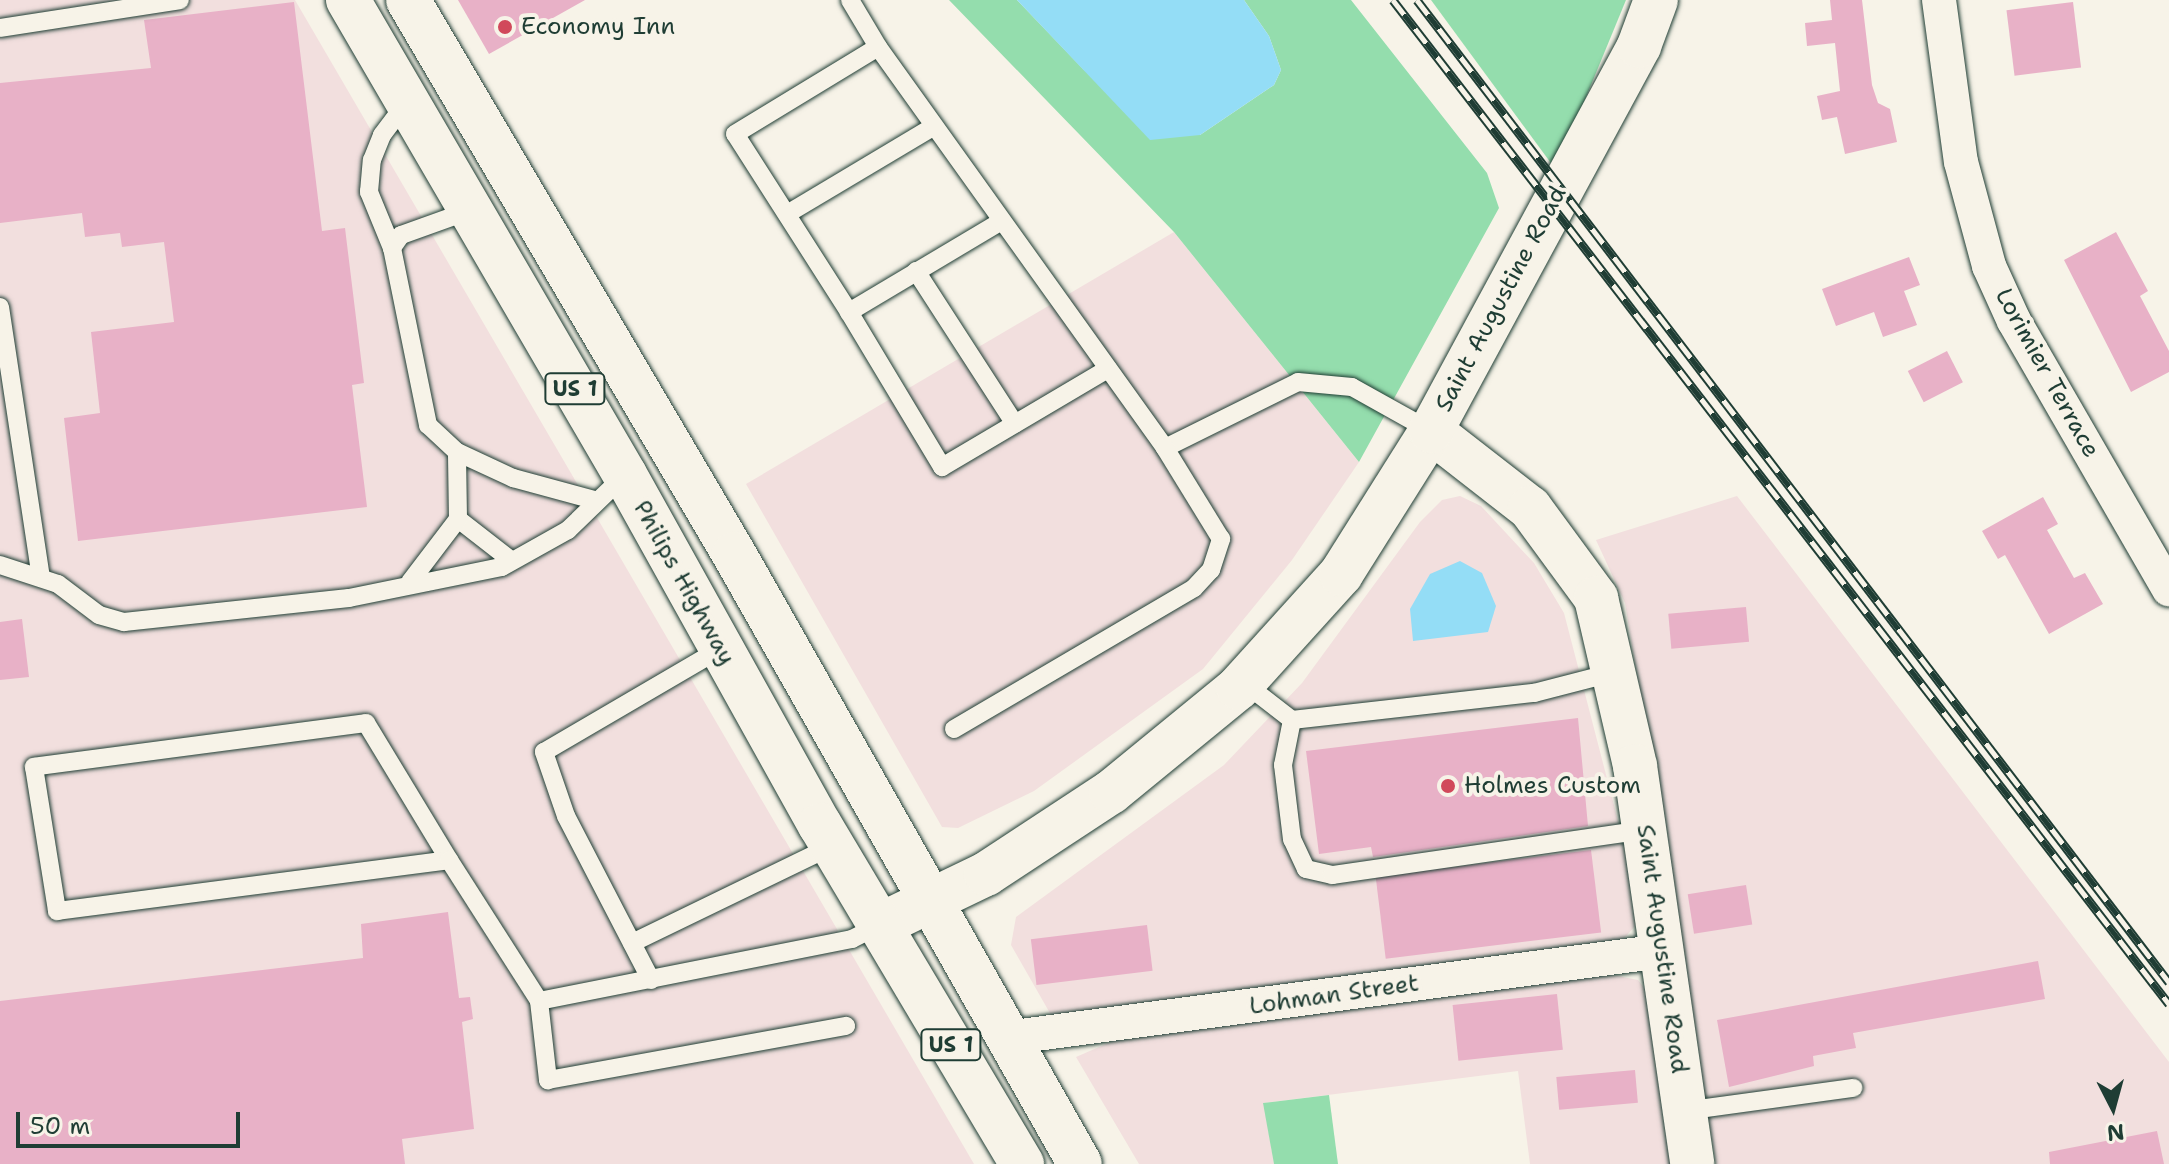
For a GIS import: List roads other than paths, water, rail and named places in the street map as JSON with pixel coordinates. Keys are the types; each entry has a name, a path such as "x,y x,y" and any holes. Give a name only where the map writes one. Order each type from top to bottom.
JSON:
{"main road":[{"name":"Saint Augustine Road","path":"1656,0 1639,46 1431,431 1499,477 1577,566 1596,598 1615,672 1646,830 1692,1164"},
{"name":"US 1","path":"417,3 1080,1164"},
{"name":"Philips Highway","path":"359,18 471,210 610,487 720,649 832,846 1022,1164"},
{"path":"880,925 986,874 1111,792 1243,682 1341,574 1431,431"}],"street":[{"name":"Lorimier Terrace","path":"1939,0 1961,162 1989,266 2014,321 2169,590"},
{"path":"359,18 417,3"},
{"path":"610,487 671,447"},
{"name":"Lohman Street","path":"1006,1038 1662,951"}],"lane":[{"path":"0,28 180,0"},
{"path":"850,0 933,127 1165,448 1221,539 1211,570 1194,588 954,729"},
{"path":"878,47 735,134 849,312 942,467 1108,369"},
{"path":"408,102 382,135 372,160 369,192 392,248 428,425 457,452 513,478 610,487"},
{"path":"787,214 933,127"},
{"path":"392,248 401,235 471,210"},
{"path":"849,312 1000,222"},
{"path":"916,271 1015,424"},
{"path":"0,307 41,577"},
{"path":"1165,448 1298,382 1352,387 1431,431"},
{"path":"410,582 458,519 457,452"},
{"path":"0,565 41,577 99,615 124,622 349,598 512,561 568,530 610,487"},
{"path":"458,519 512,561"},
{"path":"651,980 566,816 544,752 720,649"},
{"path":"1243,682 1292,720 1534,693 1615,672"},
{"path":"1292,720 1283,765 1292,839 1306,869 1332,875 1646,830"},
{"path":"449,860 57,911 34,767 366,723 539,1001 548,1080 846,1026"},
{"path":"632,943 832,846"},
{"path":"539,1001 852,939 880,925"},
{"path":"1684,1111 1853,1088"}],"water":[{"path":"1017,0 1244,0 1269,36 1281,70 1274,85 1200,135 1150,140"},
{"path":"1460,561 1482,573 1496,606 1488,632 1413,641 1410,609 1430,574"}],"railway":[{"path":"1393,0 2169,1004"},
{"path":"1417,0 2169,982"}],"place":[{"name":"Economy Inn","path":"505,27"},
{"name":"Holmes Custom","path":"1448,786"}]}
